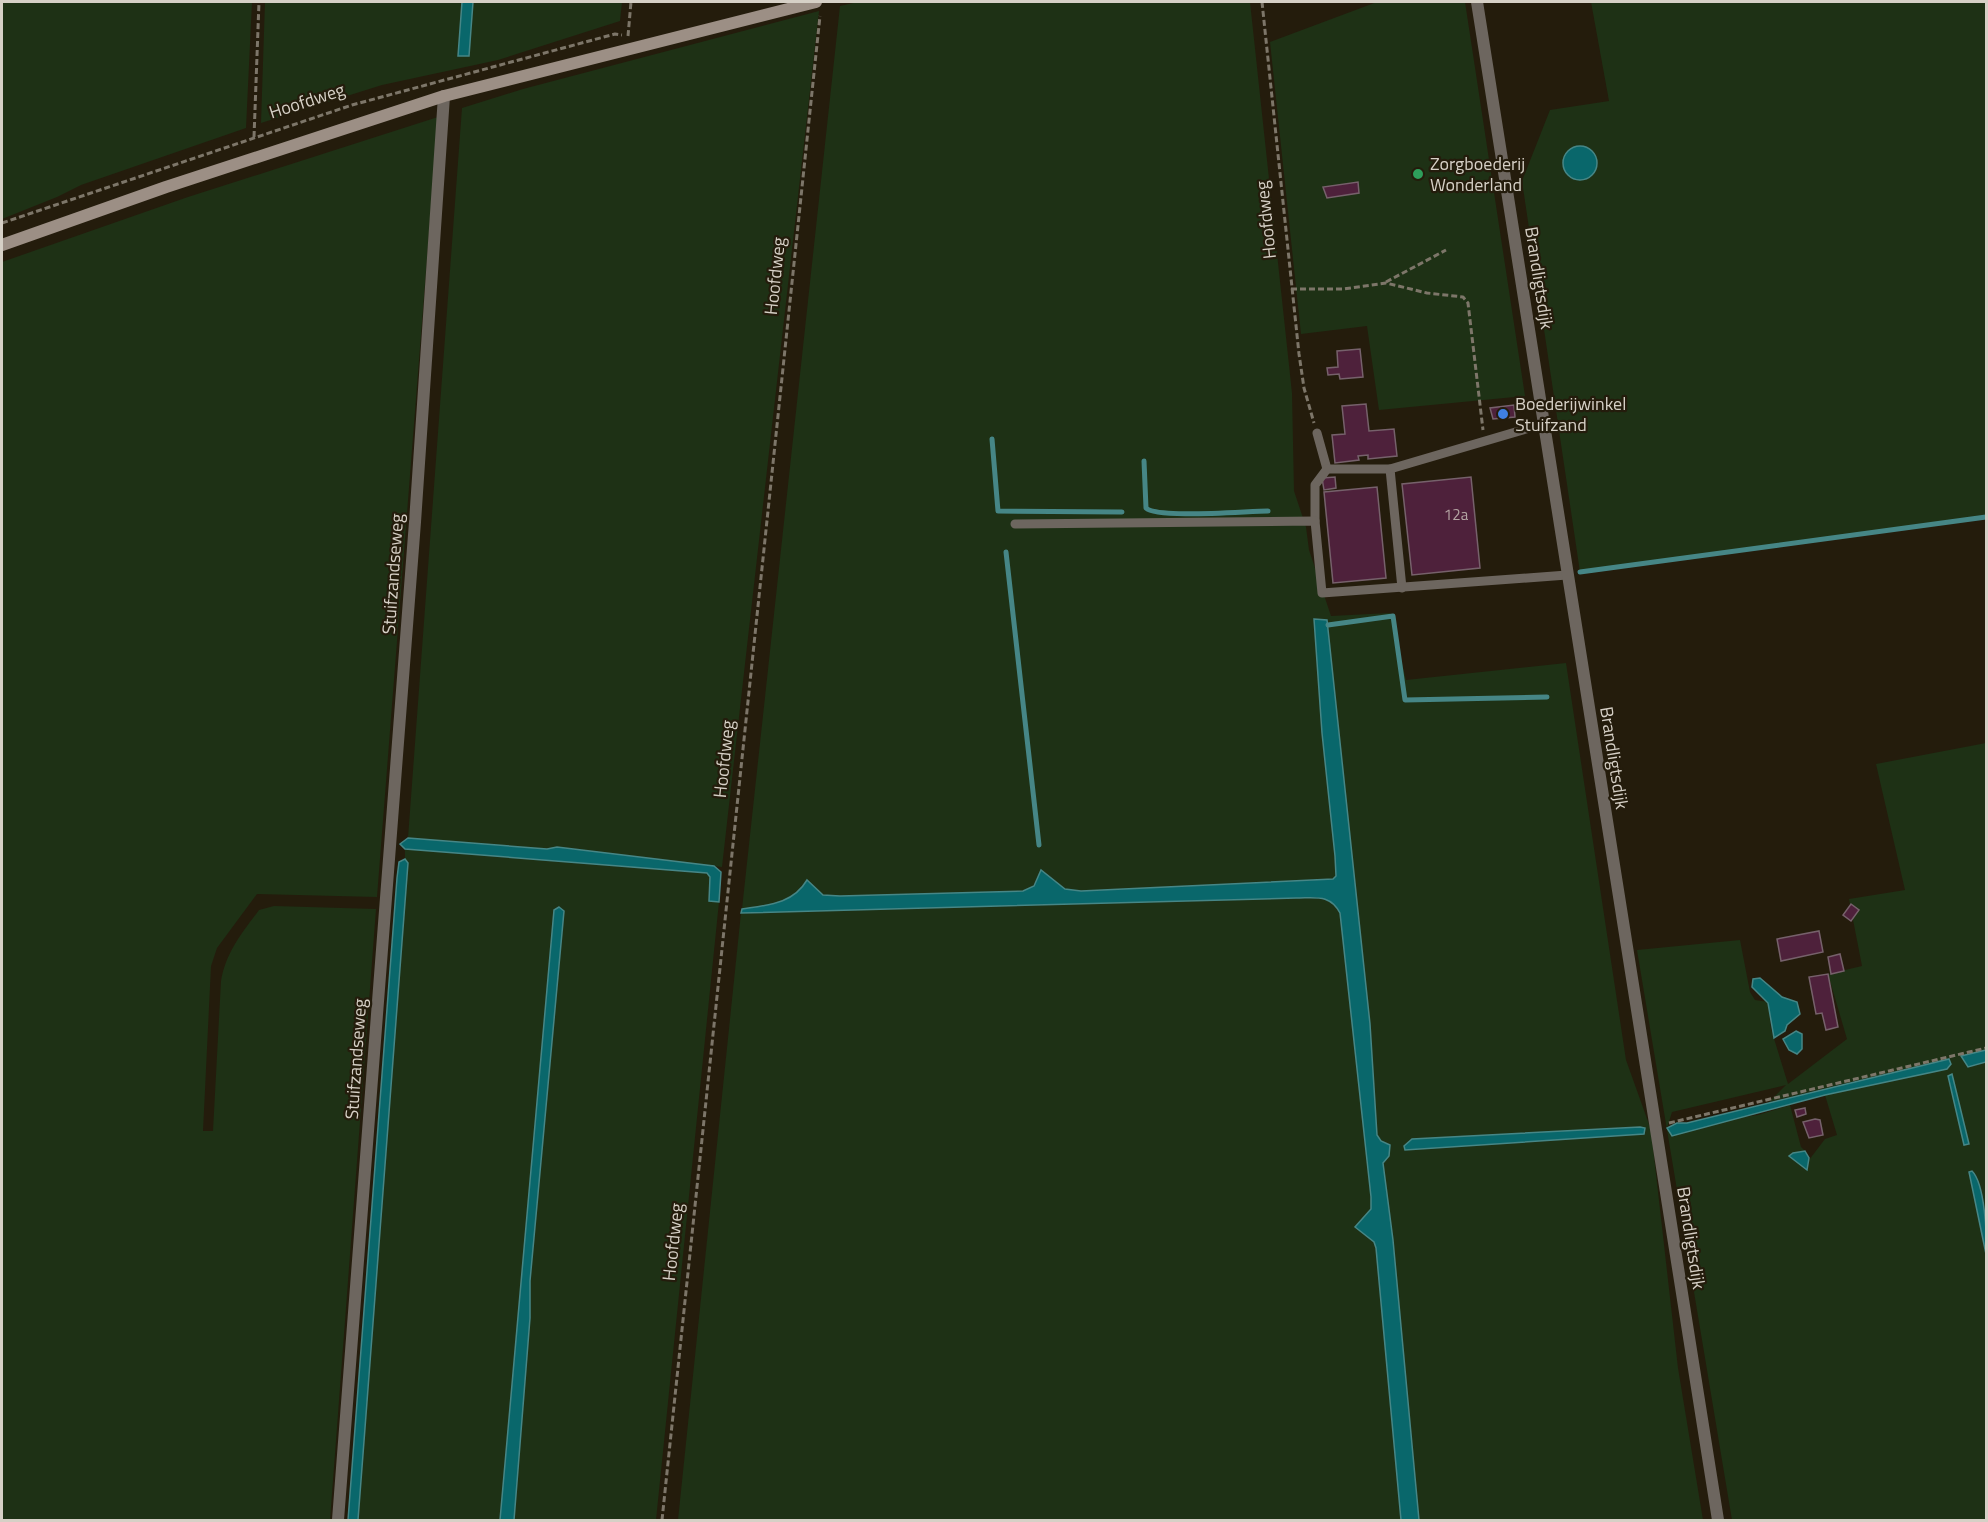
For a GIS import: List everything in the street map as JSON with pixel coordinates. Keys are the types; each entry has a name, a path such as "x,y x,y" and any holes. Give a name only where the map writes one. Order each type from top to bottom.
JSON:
{"street":[{"name":"Brandligtsdijk","path":"1477,2 1718,1521"},
{"path":"2,245 166,187 444,96 818,7"},
{"name":"Stuifzandseweg","path":"338,1521 416,510 444,96"}],"lane":[{"path":"1327,469 1390,469 1543,424"},
{"path":"1317,433 1327,469"},
{"path":"1327,469 1315,485 1315,521 1322,593 1567,575"},
{"path":"1390,469 1402,588"},
{"path":"1015,524 1315,521"}],"path":[{"path":"254,137 259,2"},
{"name":"Hoofdweg","path":"2,223 352,105 615,34 628,36 631,2"},
{"name":"Hoofdweg","path":"1262,2 1291,289 1304,387 1317,433"},
{"name":"Hoofdweg","path":"662,1521 818,7"},
{"path":"1291,289 1343,289 1384,283 1446,250"},
{"path":"1384,283 1427,293 1459,294 1468,303 1485,441"},
{"path":"1655,1126 1986,1048"}],"green space":[{"path":"2,2 252,2 246,128 81,185 2,219"},
{"path":"265,2 462,2 458,56 469,56 473,2 622,2 620,21 498,60 382,85 261,123"},
{"path":"858,2 1250,2 1292,393 1294,491 1306,527 1309,550 1331,616 1390,613 1406,680 1566,663 1626,1060 1651,1130 1678,1368 1703,1520 1419,1520 1393,1240 1383,1163 1389,1156 1377,1135 1370,1024 1354,877 1336,876 1333,879 1081,891 1065,889 1042,870 1033,886 1023,891 840,896 823,895 815,889 777,904 742,909 840,6","holes":["1315,619 1327,620 1352,856 1335,855 1322,733"]},
{"path":"1377,2 1465,2 1525,396 1379,410 1367,326 1301,334 1270,42"},
{"path":"1591,2 1986,2 1986,518 1580,572 1522,181 1550,110 1609,101"},
{"path":"819,11 722,867 557,847 547,849 408,838 462,108 523,89"},
{"path":"438,117 377,897 257,894 217,948 211,966 203,1131 213,1131 223,971 236,943 259,910 274,906 376,909 330,1520 2,1520 2,262 188,197"},
{"path":"1986,743 1986,1050 1961,1056 1968,1067 1986,1062 1986,1520 1732,1520 1637,950 1740,940 1750,992 1755,1000 1768,1002 1771,1029 1788,1084 1847,1039 1828,974 1862,966 1849,899 1905,890 1876,764","holes":["1948,1059 1947,1069 1825,1095 1837,1135 1825,1139 1809,1160 1801,1151 1805,1151 1801,1147 1790,1105 1758,1115 1667,1128 1672,1112 1786,1085 1769,1102"]},
{"path":"405,849 707,873 710,877 709,901 719,902 656,1520 514,1520 530,1318 530,1281 564,912 559,907 554,910 500,1520 358,1520 408,863 405,859"},
{"path":"1316,898 1332,903 1340,913 1371,1197 1371,1209 1356,1227 1374,1242 1376,1248 1401,1520 678,1520 741,913"}],"water":[{"path":"462,2 473,2 469,56 458,56"},
{"path":"1580,146 1592,151 1597,163 1592,175 1580,180 1568,175 1563,163 1568,151"},
{"path":"1314,619 1327,620 1370,1024 1377,1135 1381,1141 1390,1145 1389,1156 1383,1163 1393,1240 1419,1520 1401,1520 1376,1248 1374,1242 1355,1227 1371,1209 1371,1197 1340,913 1332,903 1322,898 1310,898 741,913 742,909 787,899 795,894 807,880 823,895 840,896 1023,891 1034,886 1041,870 1065,889 1081,891 1333,879 1336,876 1335,856 1322,733"},
{"path":"408,838 547,849 557,847 714,866 721,872 719,902 709,901 710,877 707,873 405,849 400,844"},
{"path":"405,859 408,863 358,1520 348,1520 397,878 399,862"},
{"path":"559,907 564,911 530,1281 530,1318 514,1520 500,1520 554,910"},
{"path":"1760,978 1782,997 1797,1002 1800,1014 1787,1025 1785,1031 1774,1038 1768,1003 1752,987 1753,979"},
{"path":"1796,1031 1802,1034 1802,1049 1797,1054 1789,1050 1783,1039"},
{"path":"1986,1050 1986,1062 1968,1067 1961,1056"},
{"path":"1949,1059 1951,1064 1947,1069 1825,1095 1672,1136 1667,1128 1677,1123 1687,1123"},
{"path":"1952,1074 1969,1144 1964,1145 1948,1076"},
{"path":"1645,1128 1644,1134 1405,1150 1404,1146 1412,1139"},
{"path":"1805,1151 1809,1158 1807,1170 1789,1156"},
{"path":"1972,1171 1980,1187 1982,1198 1986,1254 1969,1172"}],"building":[{"path":"1358,182 1359,193 1327,198 1323,187"},
{"path":"1360,349 1363,377 1340,379 1339,374 1328,375 1327,368 1338,367 1337,351"},
{"path":"1366,404 1369,431 1394,429 1397,456 1368,459 1368,455 1358,456 1359,460 1335,463 1332,435 1345,434 1342,406"},
{"path":"1514,405 1515,417 1493,419 1490,408"},
{"path":"1335,477 1336,488 1324,490 1322,478"},
{"path":"1471,477 1480,568 1412,575 1402,484"},
{"path":"1377,487 1386,578 1333,583 1324,492"},
{"path":"1851,904 1859,910 1851,921 1843,915"},
{"path":"1819,931 1823,952 1781,961 1777,939"},
{"path":"1840,954 1844,971 1831,974 1828,957"},
{"path":"1828,974 1838,1027 1826,1030 1822,1013 1816,1014 1809,977"},
{"path":"1805,1108 1806,1114 1797,1117 1795,1110"},
{"path":"1820,1120 1823,1135 1809,1138 1803,1122"}],"waterway":[{"path":"992,439 998,511 1122,512"},
{"path":"1144,461 1146,508 1184,514 1268,511"},
{"path":"1580,572 1986,517"},
{"path":"1006,552 1039,845"},
{"path":"1328,625 1393,616 1405,700 1547,697"}],"place":[{"name":"Zorgboederij Wonderland","path":"1418,174"},
{"name":"Boederijwinkel Stuifzand","path":"1503,414"}]}
